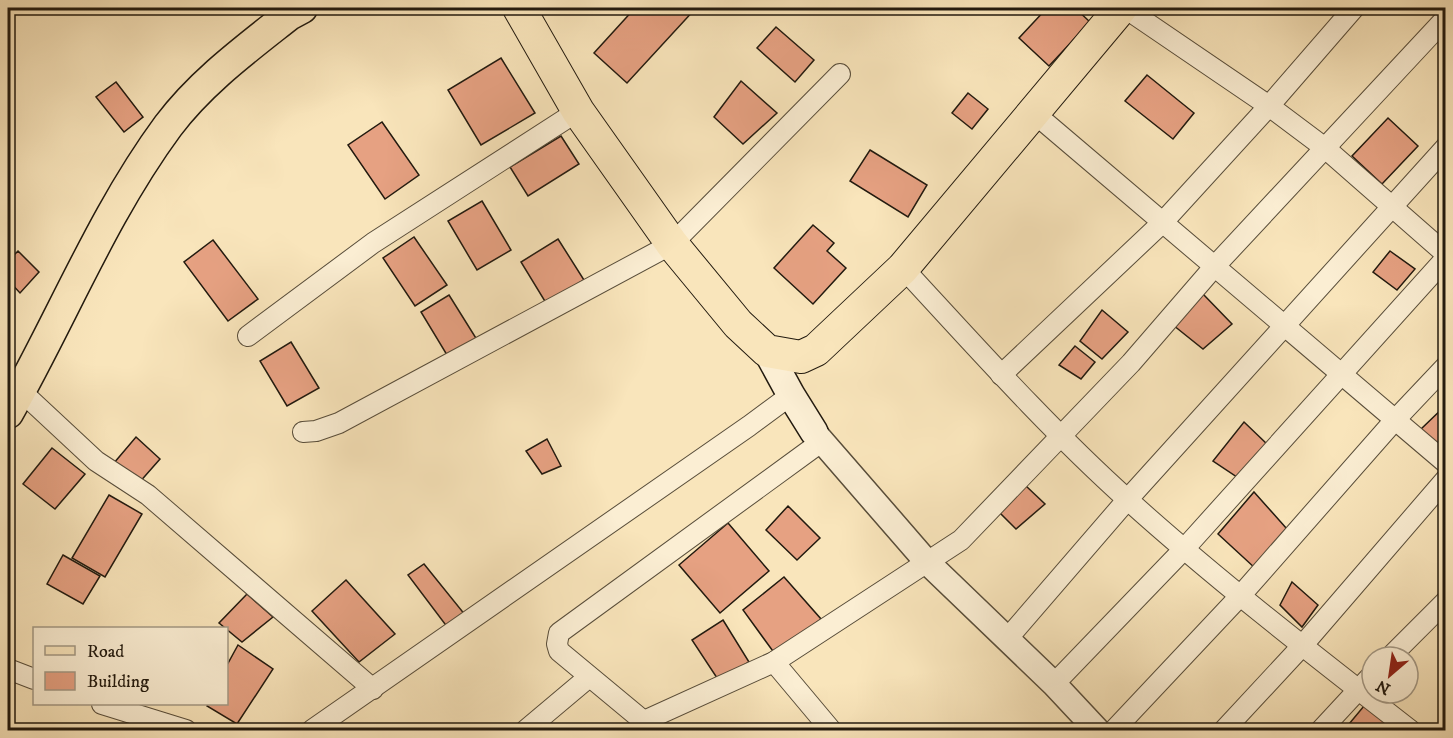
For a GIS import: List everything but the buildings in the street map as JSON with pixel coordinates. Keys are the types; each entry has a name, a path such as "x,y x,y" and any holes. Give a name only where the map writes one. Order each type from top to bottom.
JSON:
{"highway":[{"path":"519,8 578,111 672,244 738,324 767,351 801,357 816,350 903,267 1123,8"}],"main road":[{"path":"12,394 129,185 169,125 215,74 289,15 302,8"},
{"path":"767,351 795,402 818,437"}],"street":[{"path":"1054,684 1185,548 1446,256 1325,148 1269,106 1123,8"},
{"path":"1001,375 1162,222 1269,106 1354,8"},
{"path":"1097,730 1054,684 926,561 818,437 559,633 557,644 559,651 650,726 774,662 926,561 961,540 1131,363 1214,267 1446,18"},
{"path":"303,432 316,431 339,423 672,244 840,74"},
{"path":"248,336 373,243 578,111"},
{"path":"1034,113 1446,463"},
{"path":"1007,639 1127,500 1285,328 1446,147"},
{"path":"903,267 1001,375 1127,500 1302,646 1410,730"},
{"path":"1114,730 1241,595 1394,421 1446,366"},
{"path":"12,394 96,461 147,495 373,689"},
{"path":"312,730 795,402"},
{"path":"1224,730 1302,646 1446,479"},
{"path":"1402,645 1446,601"},
{"path":"774,662 831,730"},
{"path":"8,669 33,679"},
{"path":"526,730 589,677"},
{"path":"1321,730 1358,690"},
{"path":"105,705 186,730"}]}
